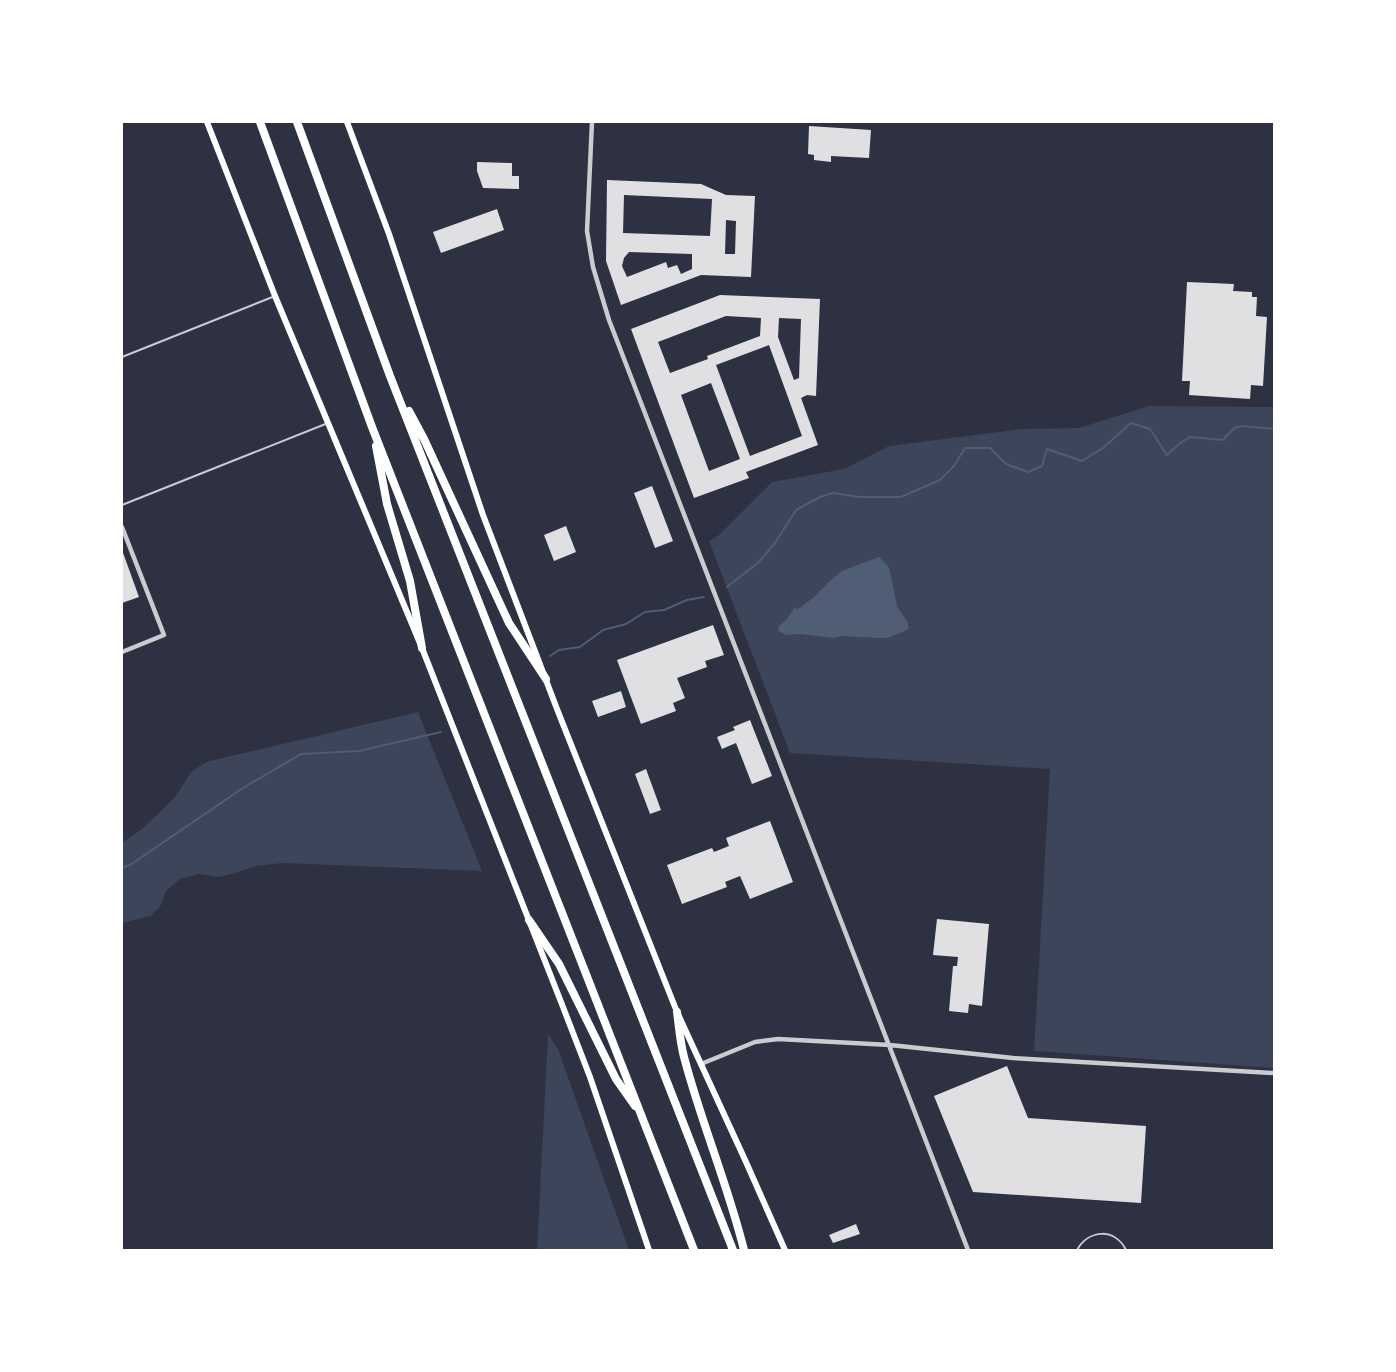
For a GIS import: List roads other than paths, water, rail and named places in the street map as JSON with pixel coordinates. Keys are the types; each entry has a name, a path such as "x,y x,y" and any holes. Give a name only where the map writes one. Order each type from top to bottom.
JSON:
{"highway":[{"path":"260,122 372,427 694,1251"},
{"path":"297,122 390,376 733,1251"},
{"path":"390,376 424,439 509,622 546,679"},
{"path":"372,427 387,504 410,581 422,648"},
{"path":"529,920 559,964 616,1079 642,1116"},
{"path":"677,1011 683,1054 744,1251"}],"main road":[{"path":"207,122 275,296 422,648 529,920 590,1077 649,1251"},
{"path":"343,122 353,137"},
{"path":"347,122 392,245 483,515 546,679 656,961 785,1251"},
{"path":"352,122 353,137"}],"street":[{"path":"592,122 587,231 593,267 606,310 968,1251"},
{"path":"122,527 164,635 122,652"},
{"path":"701,1064 755,1042 778,1039 890,1045 1021,1058 1275,1073"}],"lane":[{"path":"122,357 275,296"},
{"path":"122,505 328,423"},
{"path":"1077,1251 1087,1239 1104,1234 1118,1239 1126,1251"}],"waterway":[{"path":"727,587 759,562 775,543 796,510 833,493 859,497 901,497 940,480 954,466 965,448 990,448 1006,464 1028,472 1042,466 1047,449 1082,461 1103,448 1131,423 1150,429 1167,455 1190,437 1223,440 1234,428 1242,426 1274,429"},
{"path":"550,656 559,650 580,647 603,630 626,624 645,612 664,610 687,600 704,597"},
{"path":"122,868 130,865 243,788 301,754 359,751 441,732"}]}
